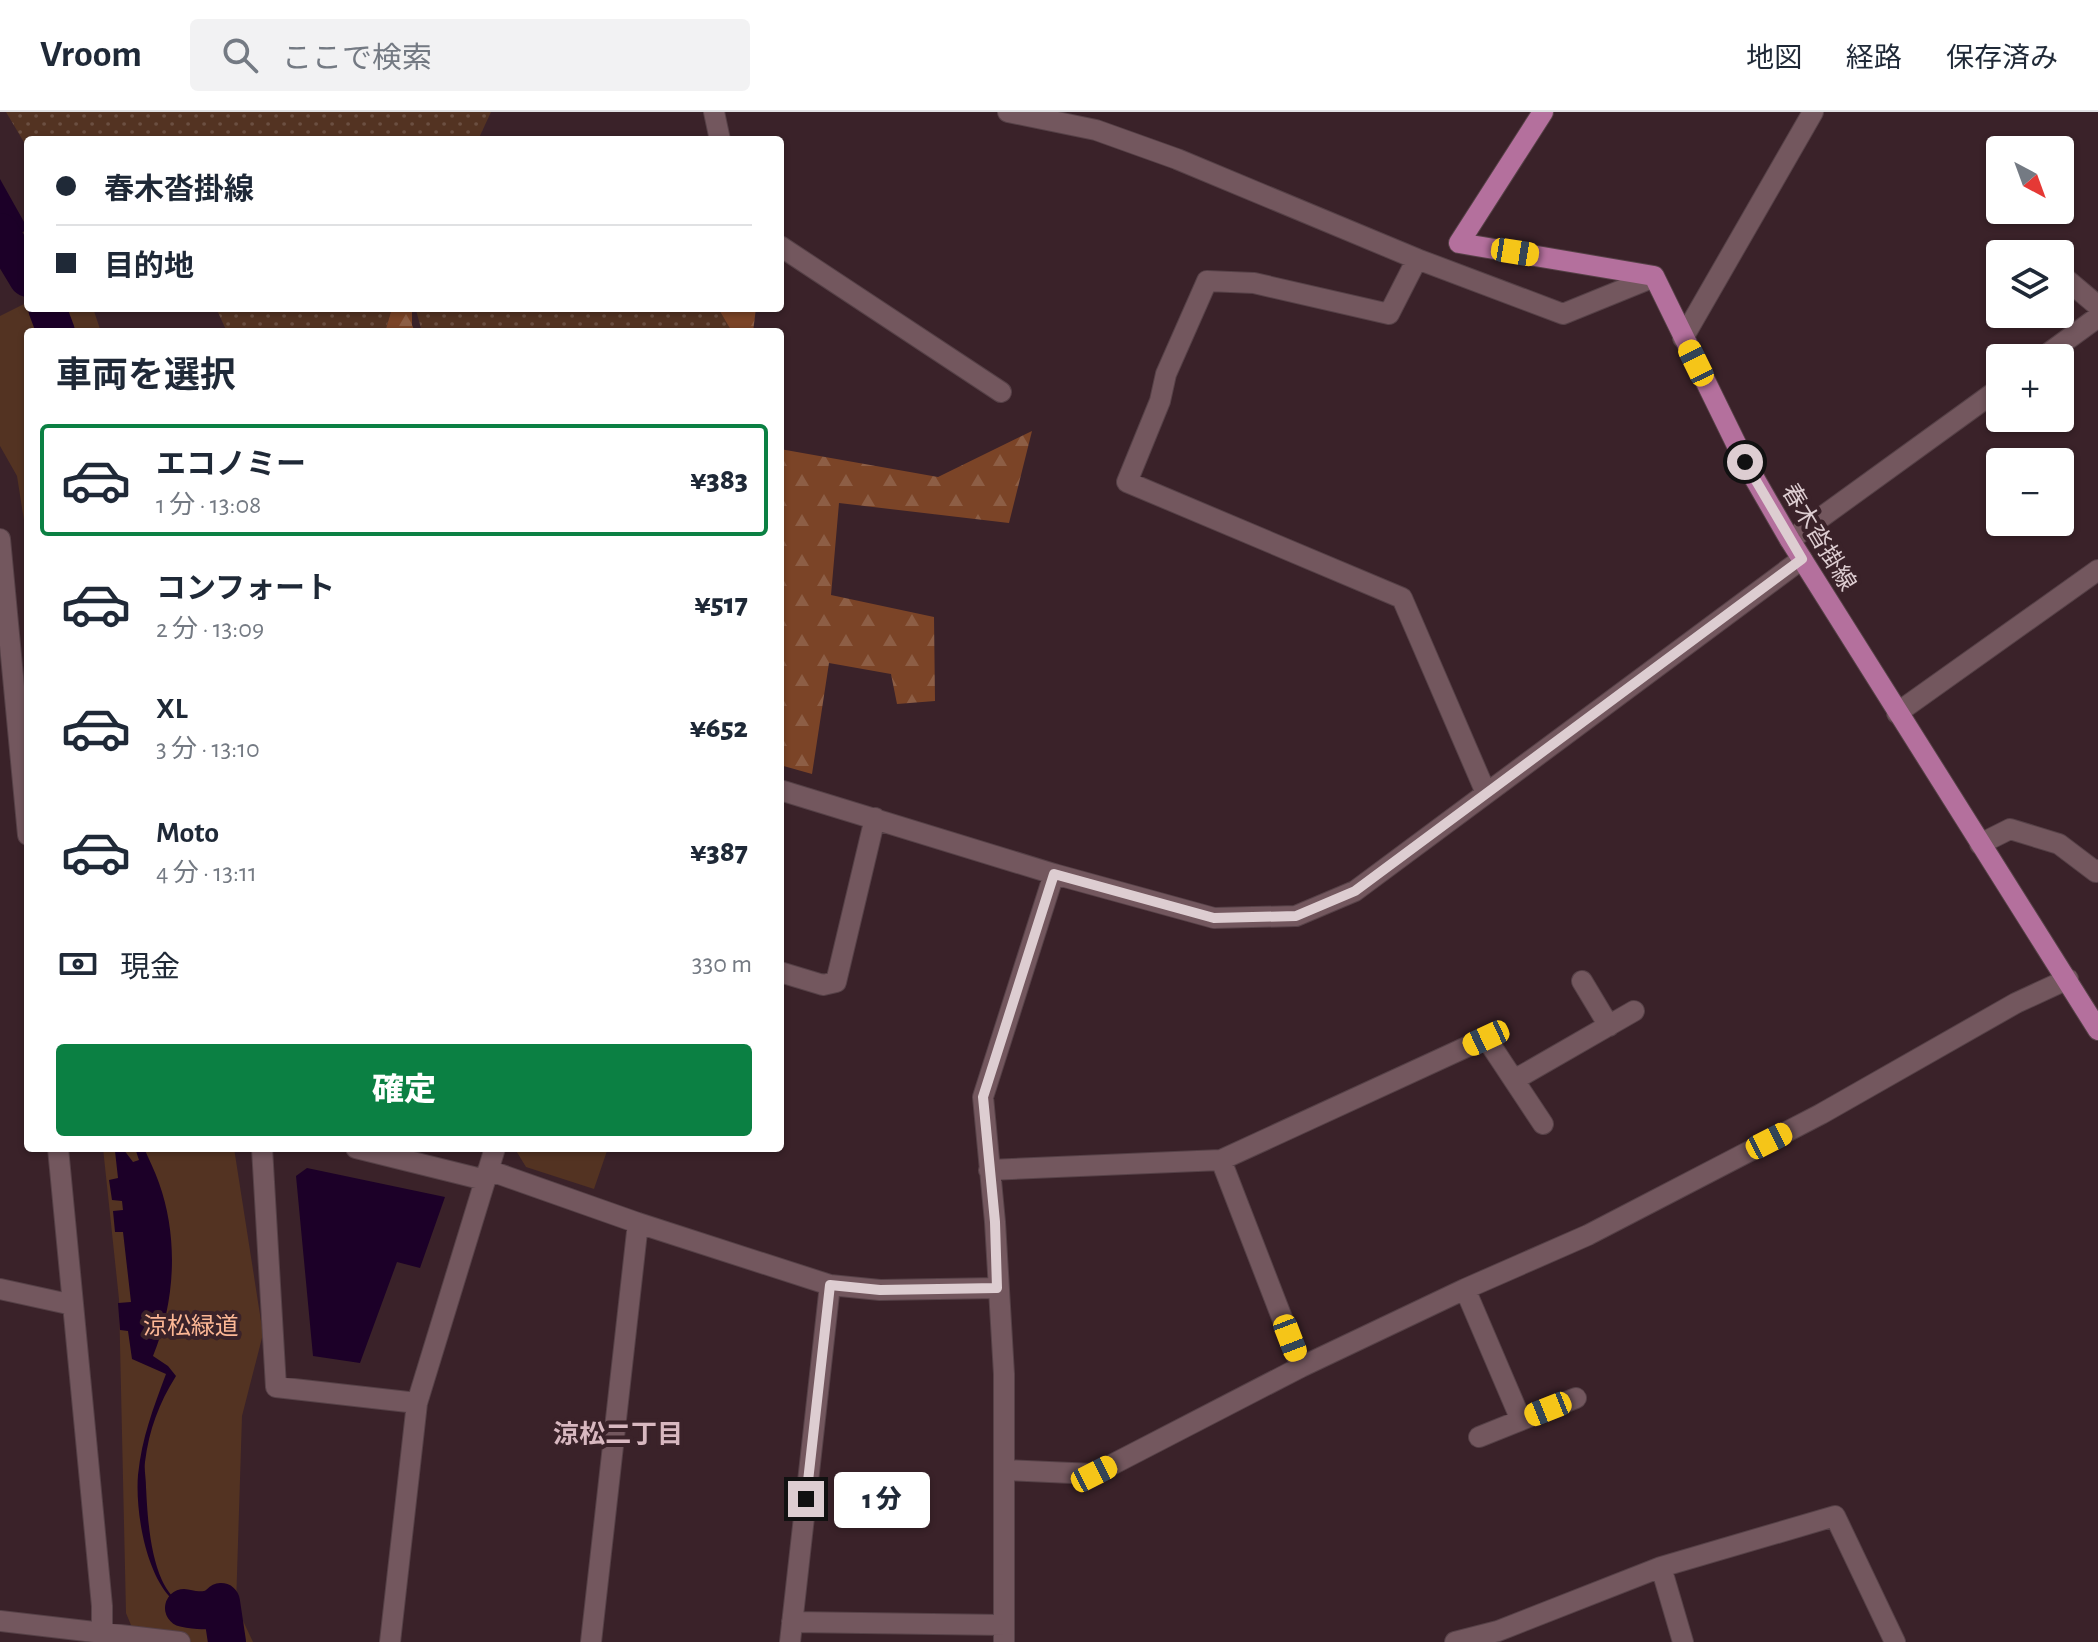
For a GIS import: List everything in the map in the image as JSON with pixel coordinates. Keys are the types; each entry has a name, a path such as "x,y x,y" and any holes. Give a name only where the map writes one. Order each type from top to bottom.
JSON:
{"main road":[{"path":"1543,112 1459,243 1654,277"},
{"name":"春木沓掛線","path":"1654,277 1745,462 1790,540 2098,1030"}],"street":[{"path":"714,112 719,136"},
{"path":"1008,112 1096,130 1177,159 1417,259 1563,314 1654,277"},
{"path":"1683,338 1813,112"},
{"path":"784,249 1001,392"},
{"path":"1417,259 1389,314 1254,283 1207,281 1166,374 1160,401 1127,482 1402,598 1486,793"},
{"path":"2074,286 2098,306"},
{"path":"2061,344 2098,317"},
{"path":"1790,540 1986,398"},
{"path":"0,539 21,690 24,752"},
{"path":"784,791 1054,874 1214,918 1296,916 1355,891 1802,559"},
{"path":"1897,713 2098,570"},
{"path":"784,973 823,985 836,982 875,818"},
{"path":"1980,844 2010,829 2059,844 2096,872 2098,870"},
{"path":"830,1285 791,1632 1004,1634 1004,1374 995,1222 983,1097 1054,874"},
{"path":"1005,1470 1094,1474 1301,1367 1602,1228 1821,1114 2016,1003 2068,979"},
{"path":"1582,981 1609,1026"},
{"path":"1514,1080 1634,1011"},
{"path":"989,1170 1221,1160 1486,1038 1543,1124"},
{"path":"58,1152 101,1590 102,1633"},
{"path":"262,1152 276,1387 417,1403"},
{"path":"375,1152 486,1175 830,1285 880,1290 997,1288"},
{"path":"390,1642 417,1403 494,1152"},
{"path":"1221,1160 1301,1367"},
{"path":"591,1642 638,1223"},
{"path":"0,1289 73,1305"},
{"path":"1465,1289 1521,1420"},
{"path":"1479,1437 1576,1398"},
{"path":"1455,1642 1498,1631 1661,1567 1835,1516 1895,1642"},
{"path":"1661,1567 1683,1642"},
{"path":"0,1621 180,1642"}],"green space":[{"path":"6,112 491,112 480,136 24,136 24,142"},
{"path":"24,304 24,312 94,312 100,328 24,328 24,521 17,476 0,446 0,316"},
{"path":"218,312 391,312 386,328 225,328"},
{"path":"391,312 412,312 413,328 386,328"},
{"path":"417,312 720,312 730,328 421,328"},
{"path":"720,312 756,312 754,328 730,328"},
{"path":"1032,431 1009,523 839,503 831,595 934,617 935,701 897,704 891,674 829,663 812,774 784,766 784,450 938,477"},
{"name":"涼松緑道","path":"103,1152 235,1152 263,1334 242,1416 236,1606 253,1642 138,1642 126,1613 119,1299"},
{"path":"517,1152 607,1152 594,1189 526,1167"}],"shaded area":[{"path":"0,179 24,222 24,231 0,245"},
{"path":"115,1152 126,1152 133,1162 139,1160 136,1152 146,1152 165,1204 172,1248 170,1293 153,1356 176,1376 156,1417 145,1462 152,1544 156,1565 175,1599 190,1607 209,1606 210,1592 215,1589 227,1590 233,1597 230,1608 204,1614 183,1608 167,1594 154,1572 140,1521 138,1475 142,1448 166,1374 132,1359 128,1331 120,1330 118,1303 131,1302 123,1232 115,1232 113,1211 123,1210 122,1201 112,1200 109,1180 118,1178"},
{"path":"307,1168 445,1197 420,1268 397,1262 360,1363 313,1356 296,1176"}],"waterway":[{"path":"0,232 24,271"},
{"path":"48,312 54,328"},
{"path":"184,1608 209,1610 221,1602 227,1642"}],"district":[{"name":"涼松二丁目","path":"618,1434"}],"route":[{"path":"806,1499 830,1285 880,1290 997,1288 995,1222 983,1097 1054,874 1214,918 1296,916 1355,891 1802,559 1745,462"}]}
